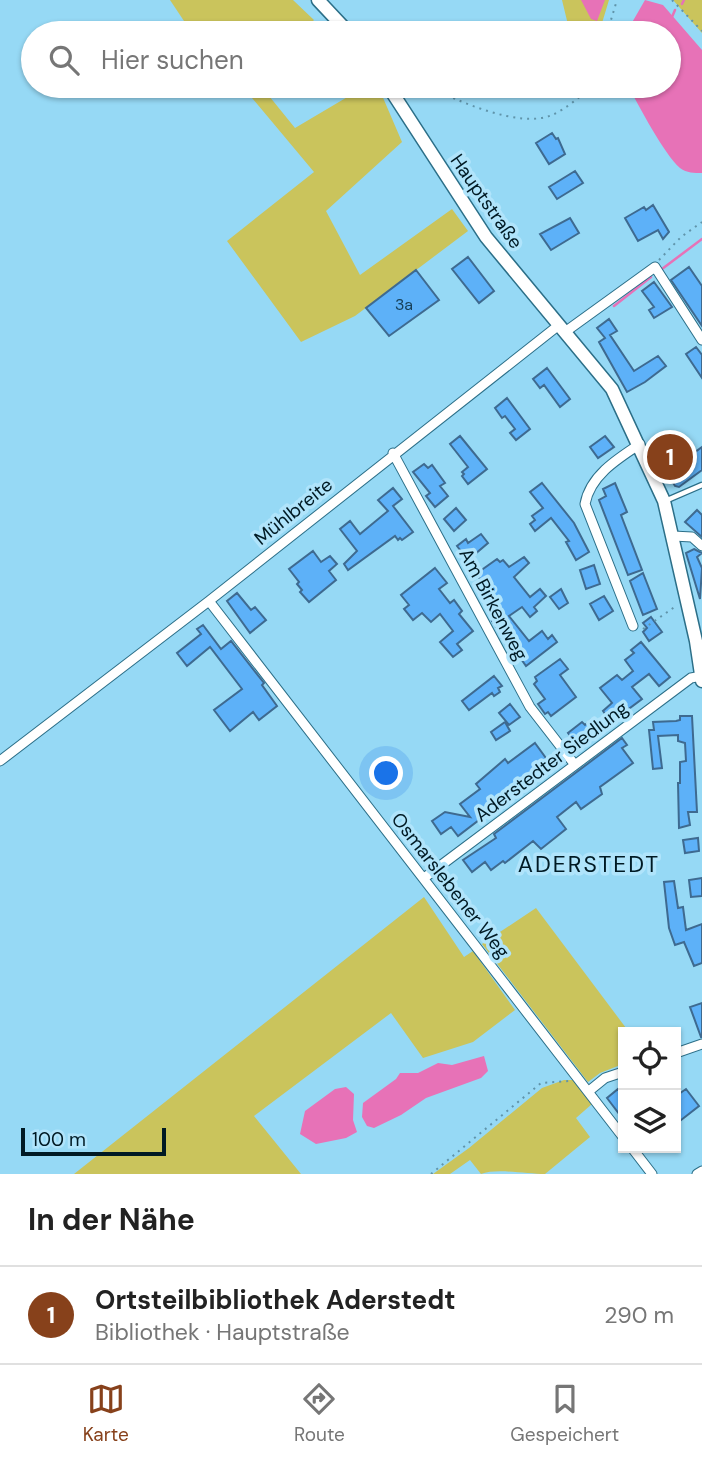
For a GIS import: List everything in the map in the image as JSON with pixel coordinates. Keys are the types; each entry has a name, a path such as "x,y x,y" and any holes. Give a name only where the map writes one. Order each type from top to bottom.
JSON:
{"main road":[{"path":"318,0 338,21"},
{"name":"Hauptstraße","path":"396,98 486,237 612,389 664,501 702,679"}],"street":[{"path":"562,328 655,267 702,340"},
{"name":"Mühlbreite","path":"0,761 209,601 393,453 562,328"},
{"path":"633,626 585,504 587,490 596,479 639,444"},
{"name":"Am Birkenweg","path":"393,453 530,707 575,765"},
{"path":"673,536 692,537 702,546"},
{"name":"Osmarslebener Weg","path":"209,601 618,1130"},
{"name":"Aderstedter Siedlung","path":"424,878 691,678 702,679"},
{"path":"681,1051 702,1044"},
{"path":"589,1091 605,1078 618,1074"},
{"path":"636,1153 652,1174"},
{"path":"697,1174 702,1171"}],"lane":[{"path":"664,501 702,485"}],"path":[{"path":"611,21 617,0"},
{"path":"673,0 702,30"},
{"path":"452,98 514,118 551,116 576,98"},
{"path":"655,267 663,253 702,222"},
{"path":"633,626 638,633 678,606"},
{"path":"431,1174 541,1083 580,1081"}],"shaded area":[{"path":"170,0 293,0 314,20 313,21 184,21"},
{"path":"562,0 609,0 603,21 567,21"},
{"path":"581,0 605,0 597,21 591,19"},
{"path":"645,0 663,5 677,21 633,21"},
{"path":"673,0 702,0 702,33"},
{"path":"681,26 702,50 702,173 680,168 652,129 635,98 681,98"},
{"path":"252,98 271,98 295,128 346,98 383,98 402,142 326,211 360,275 452,209 468,231 355,316 301,342 227,241 314,172"},
{"path":"424,897 464,957 473,951 515,1010 473,1042 423,1058 391,1013 254,1116 301,1174 74,1174"},
{"path":"536,908 625,1027 618,1027 618,1066 600,1073 588,1082 482,944"},
{"path":"484,1056 488,1071 481,1078 426,1098 401,1115 374,1128 367,1126 362,1117 363,1103 396,1079 400,1073 418,1073 438,1063 452,1065"},
{"path":"564,1080 573,1080 592,1104 576,1118 590,1137 545,1174 503,1171 481,1174 470,1160 450,1174 433,1174 542,1088"},
{"path":"346,1087 354,1094 353,1120 357,1132 346,1138 316,1144 300,1134 305,1111 335,1089"}],"building":[{"path":"552,133 558,138 565,154 549,164 536,143"},
{"path":"575,171 583,183 557,199 549,187"},
{"path":"653,205 669,232 663,239 658,230 638,241 625,218"},
{"path":"570,218 579,233 551,250 540,234"},
{"path":"468,257 494,291 479,303 452,269"},
{"path":"689,267 702,286 702,326 671,280"},
{"path":"416,270 439,300 389,336 366,308"},
{"path":"654,282 672,307 654,318 649,310 654,307 642,291"},
{"path":"609,319 617,331 610,335 634,371 658,356 666,366 627,392 599,342 605,338 597,328"},
{"path":"696,347 702,355 702,378 686,354"},
{"path":"547,368 570,399 560,407 544,385 540,388 533,379"},
{"path":"507,398 530,429 516,440 510,433 515,429 495,408"},
{"path":"460,436 487,469 468,484 462,472 468,467 450,444"},
{"path":"605,436 614,447 598,458 590,447"},
{"path":"680,438 687,450 692,447 695,452 702,447 702,470 679,487 675,486 656,453"},
{"path":"424,464 428,468 432,465 445,483 440,486 448,496 435,507 426,496 430,493 413,472"},
{"path":"542,483 574,523 589,552 576,560 566,542 569,541 551,518 535,531 530,524 535,520 532,516 543,508 530,492"},
{"path":"615,483 627,512 621,515 642,570 628,575 599,500 606,496 603,489"},
{"path":"393,488 402,499 393,506 413,532 402,540 395,536 348,570 344,564 357,551 340,529 350,521 360,534 388,511 378,500"},
{"path":"456,508 466,520 454,531 444,519"},
{"path":"697,510 702,515 702,537 685,522"},
{"path":"481,534 488,543 468,560 457,546 466,539 468,543"},
{"path":"694,549 702,553 697,557 702,568 700,599 686,553"},
{"path":"313,551 321,562 330,556 337,564 329,571 336,580 309,602 300,592 302,590 297,584 299,582 289,569"},
{"path":"524,557 529,563 514,577 530,597 540,589 546,596 534,607 537,611 530,617 522,607 509,616 529,641 542,631 548,639 552,635 557,642 526,666 519,656 524,652 501,625 497,628 492,621 499,615 489,604 496,598 476,574 497,559 500,562 503,560 509,567"},
{"path":"594,565 600,584 586,589 580,570"},
{"path":"435,568 447,583 439,589 450,603 454,600 462,611 459,614 473,631 457,644 462,650 453,657 440,642 453,631 440,614 431,622 422,613 413,620 404,609 409,605 401,595"},
{"path":"643,573 657,609 643,615 630,581"},
{"path":"561,589 568,603 559,609 550,597"},
{"path":"237,593 251,610 255,607 266,620 250,633 227,601"},
{"path":"604,596 613,611 599,620 590,604"},
{"path":"651,617 662,632 649,641 643,632 647,628 643,623"},
{"path":"203,625 221,649 231,641 264,683 262,685 277,706 259,720 253,712 230,731 214,710 242,689 210,647 187,666 177,653 201,634 197,629"},
{"path":"641,642 670,677 659,686 649,674 632,687 642,699 611,722 603,711 612,703 600,688 617,675 622,680 633,671 625,660 634,653 631,650"},
{"path":"560,659 568,669 560,675 576,697 551,716 548,712 545,714 538,704 545,699 534,684 537,681 535,677"},
{"path":"494,676 502,686 498,688 500,692 494,696 492,693 469,710 462,701"},
{"path":"510,704 520,717 509,725 499,713"},
{"path":"680,716 692,716 697,812 688,812 690,825 679,828 678,783 680,762 686,761 685,743 678,741 678,735 658,736 662,768 653,769 649,730 654,730 653,722 676,721 680,720"},
{"path":"591,720 599,730 578,746 568,733 582,722 585,725"},
{"path":"505,722 510,731 496,740 491,732"},
{"path":"622,738 627,745 622,748 633,763 600,787 602,794 581,809 576,802 557,817 566,829 541,849 533,841 505,863 503,861 491,870 485,862 472,872 463,860 496,838 494,834"},
{"path":"535,743 551,765 458,836 451,827 441,834 432,821 445,812 470,817 460,804 480,789 476,784 505,759 508,763"},
{"path":"698,838 699,851 685,853 683,840"},
{"path":"702,878 702,896 691,897 689,880"},
{"path":"674,881 678,908 683,907 686,930 702,924 702,963 694,966 684,942 675,945 669,928 664,882"},
{"path":"702,1003 702,1037 701,1037 690,1007"},
{"path":"618,1089 618,1112 607,1098"},
{"path":"686,1089 699,1106 681,1120 681,1092"}],"waterway":[{"path":"682,4 684,0"},
{"path":"672,17 675,10"},
{"path":"662,269 702,239"},
{"path":"614,306 651,277"}],"place":[{"name":"Ortsteilbibliothek Aderstedt","path":"670,457"}],"district":[{"name":"ADERSTEDT","path":"589,864"}]}
